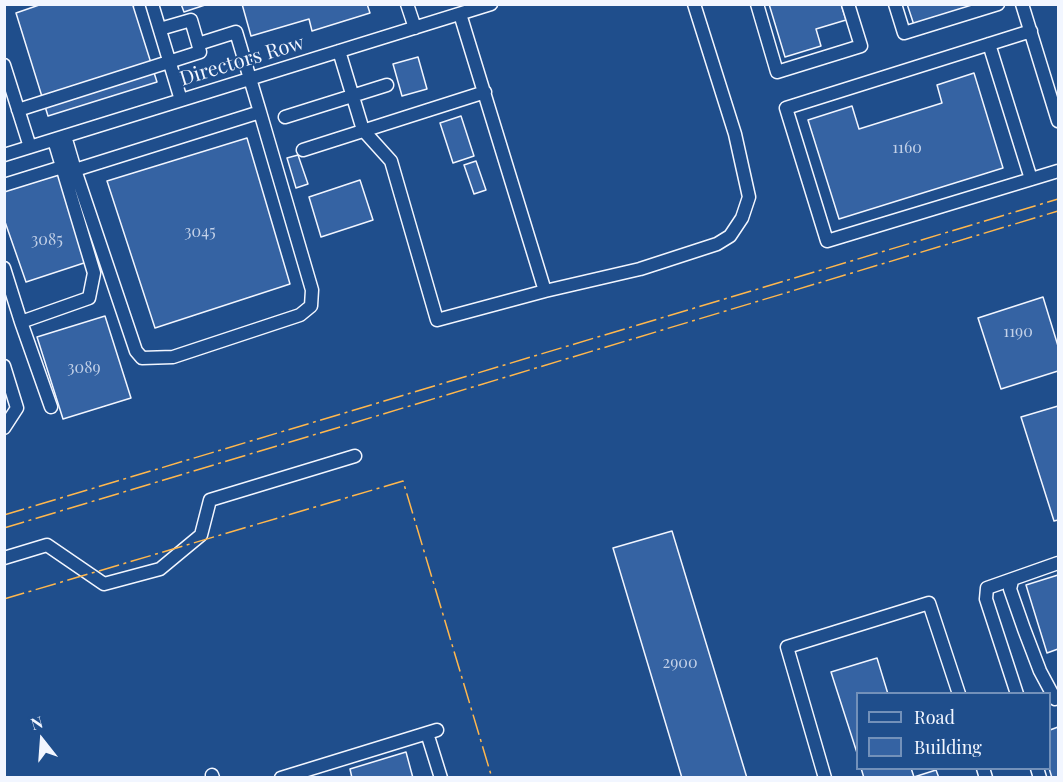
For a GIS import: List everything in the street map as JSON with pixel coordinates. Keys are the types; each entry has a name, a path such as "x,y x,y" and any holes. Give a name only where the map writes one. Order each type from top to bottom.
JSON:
{"street":[{"path":"152,4 181,100"},
{"path":"407,4 415,28"},
{"name":"Directors Row","path":"4,155 490,4"},
{"path":"339,51 363,130 391,162 436,320 640,268 717,244 730,236 742,218 749,197 735,134 694,4"},
{"path":"758,4 777,72 861,46 848,4"},
{"path":"895,4 904,33 998,4"},
{"path":"1023,5 1030,31 1054,91 1059,121"},
{"path":"460,14 545,291"},
{"path":"18,110 200,52 191,20 160,29"},
{"path":"1030,31 786,108 827,241 1059,171"},
{"path":"59,138 75,170 136,351 142,358 173,357 300,315 311,306 312,290 236,32 198,44"},
{"path":"989,44 1031,179"},
{"path":"4,65 30,147"},
{"path":"285,117 387,85"},
{"path":"303,150 485,92"},
{"path":"75,170 260,112"},
{"path":"21,322 89,298 94,273 62,167 59,138"},
{"path":"4,185 62,167"},
{"path":"4,268 51,407"},
{"path":"4,366 17,408 4,428"},
{"path":"4,558 47,545 104,584 160,569 201,535 210,500 355,456"},
{"path":"1017,692 986,598 987,588 1059,563"},
{"path":"1012,581 1010,589 1040,671 1050,692"},
{"path":"825,777 787,647 929,603 959,692"},
{"path":"281,777 306,774 432,731 441,777"}],"building":[{"path":"42,4 137,4 133,6 157,82 48,116 16,13"},
{"path":"181,4 208,4 184,12"},
{"path":"242,4 367,4 370,13 312,31 309,19 251,36"},
{"path":"769,4 841,4 846,20 816,29 821,46 785,57"},
{"path":"907,4 981,4 914,25"},
{"path":"418,57 427,89 402,96 393,64"},
{"path":"974,73 1003,168 839,219 808,120 852,106 859,129 942,103 937,85"},
{"path":"461,116 474,156 453,163 440,123"},
{"path":"247,138 290,284 155,328 107,181"},
{"path":"298,155 308,184 296,188 287,158"},
{"path":"476,161 486,190 474,194 464,165"},
{"path":"61,173 90,261 26,282 4,219 4,191"},
{"path":"360,180 373,220 321,237 309,197"},
{"path":"1043,297 1058,346 1058,371 1001,389 978,318"},
{"path":"105,316 131,398 63,419 37,337"},
{"path":"1058,406 1058,520 1054,521 1021,417"},
{"path":"672,531 747,778 682,778 613,548"},
{"path":"1058,575 1058,649 1047,653 1026,585"},
{"path":"877,658 887,692 856,692 856,750 831,672"},
{"path":"1058,727 1058,778 1052,778 1050,770 1051,730"},
{"path":"406,752 413,778 352,778 350,769"},
{"path":"862,770 912,770 914,777 936,770 939,778 864,778"}],"power":[{"path":"4,515 1058,199"},
{"path":"4,528 1058,211"},
{"path":"4,599 403,481 492,778"}]}
